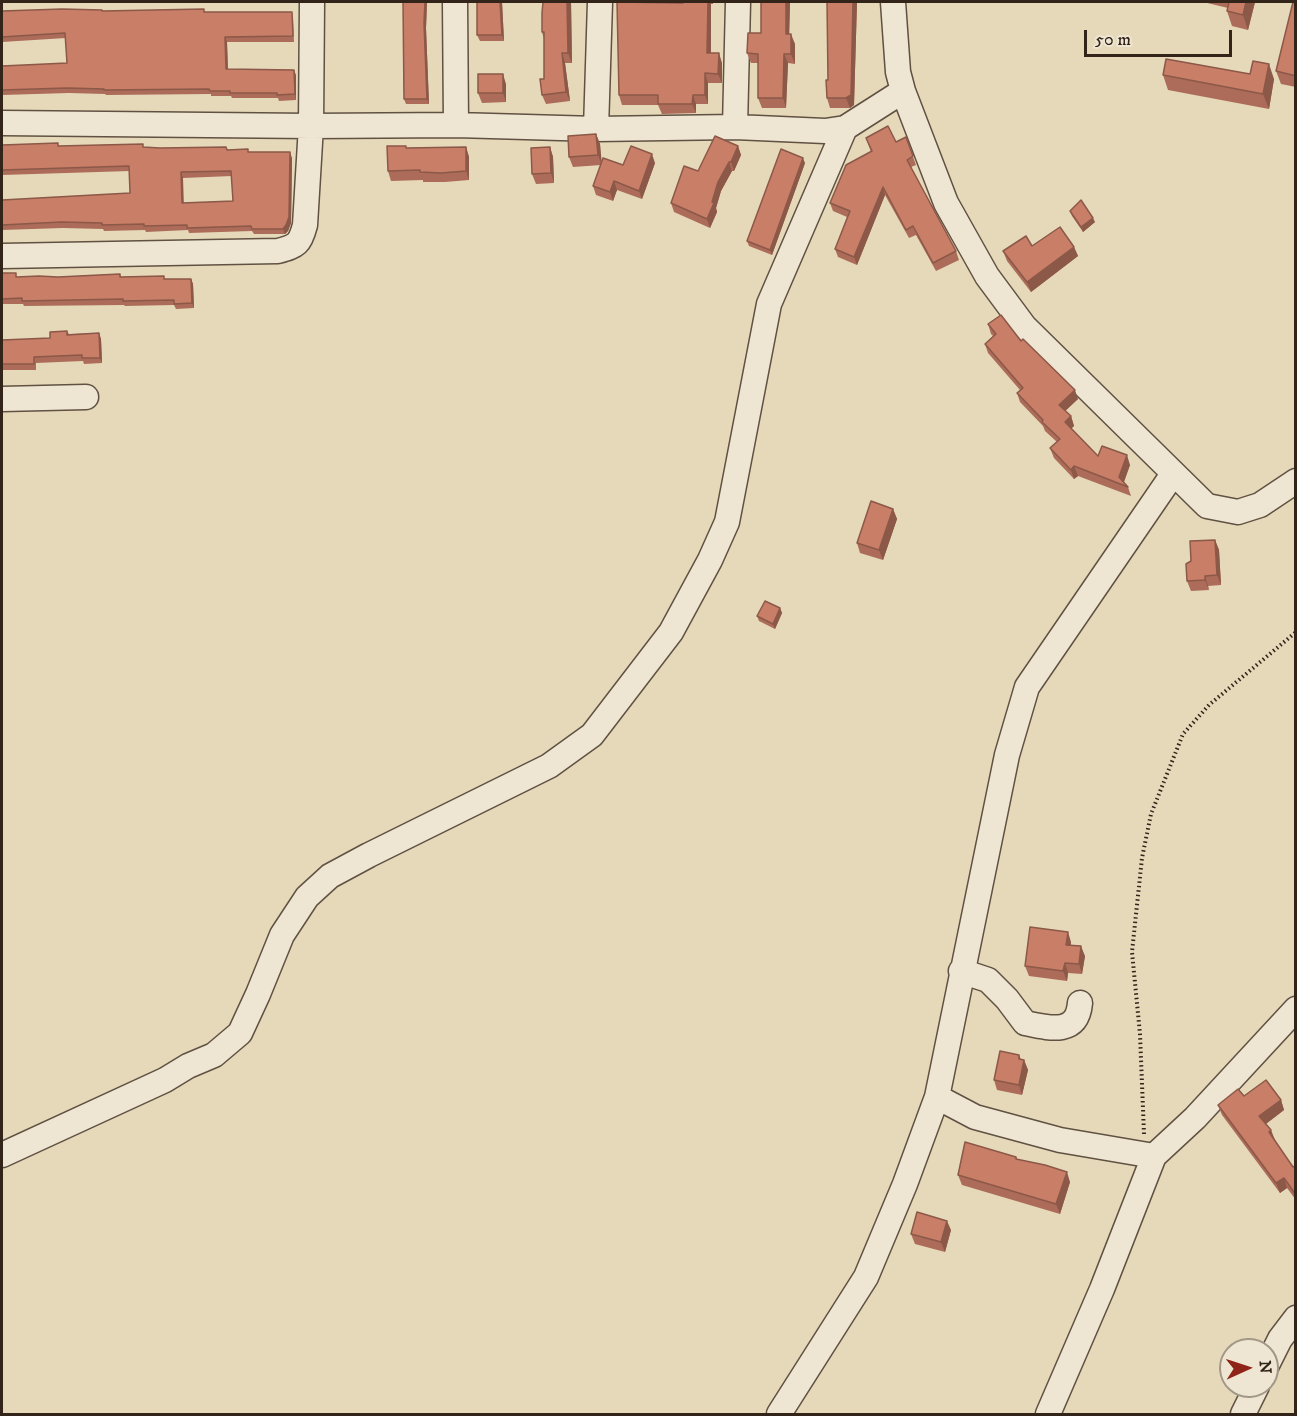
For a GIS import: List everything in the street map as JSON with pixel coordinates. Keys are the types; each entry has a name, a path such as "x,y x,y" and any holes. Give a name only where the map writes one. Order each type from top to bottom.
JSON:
{"street":[{"path":"2,256 278,251 294,247 302,239 305,225 311,126 312,2"},
{"path":"455,2 456,125"},
{"path":"596,129 600,2"},
{"path":"735,127 738,2"},
{"path":"893,2 898,72 903,91 946,203 987,276 1024,326 1207,506 1238,512 1260,505 1296,481"},
{"path":"2,123 456,125 596,129 735,127 825,131 845,128 903,91"},
{"path":"2,1155 214,1055 240,1033 282,935 307,897 330,876 549,766 592,735 671,632 710,560 727,522 769,304 845,128"},
{"path":"2,399 86,397"},
{"path":"779,1414 866,1277 905,1184 937,1097 1007,755 1027,687 1173,474"},
{"path":"962,971 988,980 1007,999 1025,1023 1060,1028 1072,1023 1079,1012 1080,1003"},
{"path":"1048,1414 1102,1289 1150,1154 1195,1118 1296,1009"},
{"path":"937,1097 975,1117 1060,1140 1150,1154"},
{"path":"1279,1341 1296,1318"},
{"path":"1243,1414 1251,1398"}],"path":[{"path":"1150,1154 1132,952 1142,858 1151,814 1183,734 1209,705 1296,632"}],"building":[{"path":"403,2 425,2 427,99 404,99"},
{"path":"477,2 500,2 502,35 477,35"},
{"path":"543,2 567,2 568,53 562,53 566,92 542,95 540,79 544,79"},
{"path":"617,2 708,2 707,53 719,53 718,74 705,73 705,95 693,95 692,104 658,104 658,95 619,95"},
{"path":"761,2 786,2 786,34 791,34 791,54 784,54 783,98 758,98 758,54 747,53 748,33 761,33"},
{"path":"827,2 853,2 851,95 846,98 827,98"},
{"path":"1229,2 1246,2 1243,15 1227,11"},
{"path":"1293,2 1296,2 1296,76 1276,71"},
{"path":"62,9 102,11 204,9 204,12 292,12 293,36 225,37 226,69 294,70 295,94 230,93 230,91 210,91 209,89 2,90 2,66 67,63 65,33 2,37 2,11"},
{"path":"1166,59 1250,74 1253,61 1269,64 1263,94 1163,75"},
{"path":"478,74 503,74 503,93 478,93"},
{"path":"888,126 896,142 906,137 913,156 907,160 956,251 933,263 913,226 906,230 883,187 854,257 835,249 850,211 830,203 846,165 872,151 866,138"},
{"path":"596,134 598,155 569,157 568,136"},
{"path":"715,136 738,146 718,182 712,202 714,203 707,219 671,203 684,166 698,171"},
{"path":"143,144 143,147 160,148 226,147 227,150 248,149 248,152 290,152 289,217 283,229 252,229 251,226 187,228 187,225 102,225 102,223 61,222 2,225 2,200 130,193 129,166 2,170 2,145","holes":["231,171 233,201 182,203 181,172"]},
{"path":"387,146 466,147 466,171 441,173 420,172 420,170 388,171"},
{"path":"631,146 652,154 639,191 614,181 610,192 593,186 603,158 623,165"},
{"path":"550,147 551,173 532,174 531,148"},
{"path":"781,149 803,158 770,250 747,241"},
{"path":"1081,200 1093,218 1081,227 1070,211"},
{"path":"1060,227 1074,247 1027,282 1003,251 1026,236 1032,246"},
{"path":"2,273 16,273 16,277 120,274 120,277 164,276 164,279 191,279 192,303 174,304 174,300 22,301 22,298 2,299"},
{"path":"1001,315 1021,341 1023,339 1075,390 1059,405 1071,416 1065,422 1098,456 1102,446 1127,455 1119,477 1128,487 1074,466 1071,470 1050,448 1060,439 1017,393 1023,388 985,344 996,334 988,324"},
{"path":"67,331 67,335 99,333 100,358 82,358 82,355 34,357 34,364 2,364 2,340 50,338 50,332"},
{"path":"871,501 893,509 879,550 857,543"},
{"path":"1215,540 1217,575 1205,576 1205,580 1187,581 1186,564 1191,561 1190,541"},
{"path":"765,601 780,608 773,624 757,616"},
{"path":"1030,927 1068,932 1066,945 1081,946 1079,964 1065,963 1063,971 1025,966"},
{"path":"1000,1051 1019,1055 1019,1059 1024,1060 1019,1085 994,1080"},
{"path":"1266,1080 1281,1100 1259,1116 1271,1130 1269,1132 1293,1167 1296,1165 1296,1195 1284,1178 1276,1183 1218,1105 1238,1089 1244,1096"},
{"path":"965,1142 1016,1157 1016,1159 1067,1172 1056,1204 958,1175"},
{"path":"917,1212 947,1221 941,1242 911,1234"}]}
